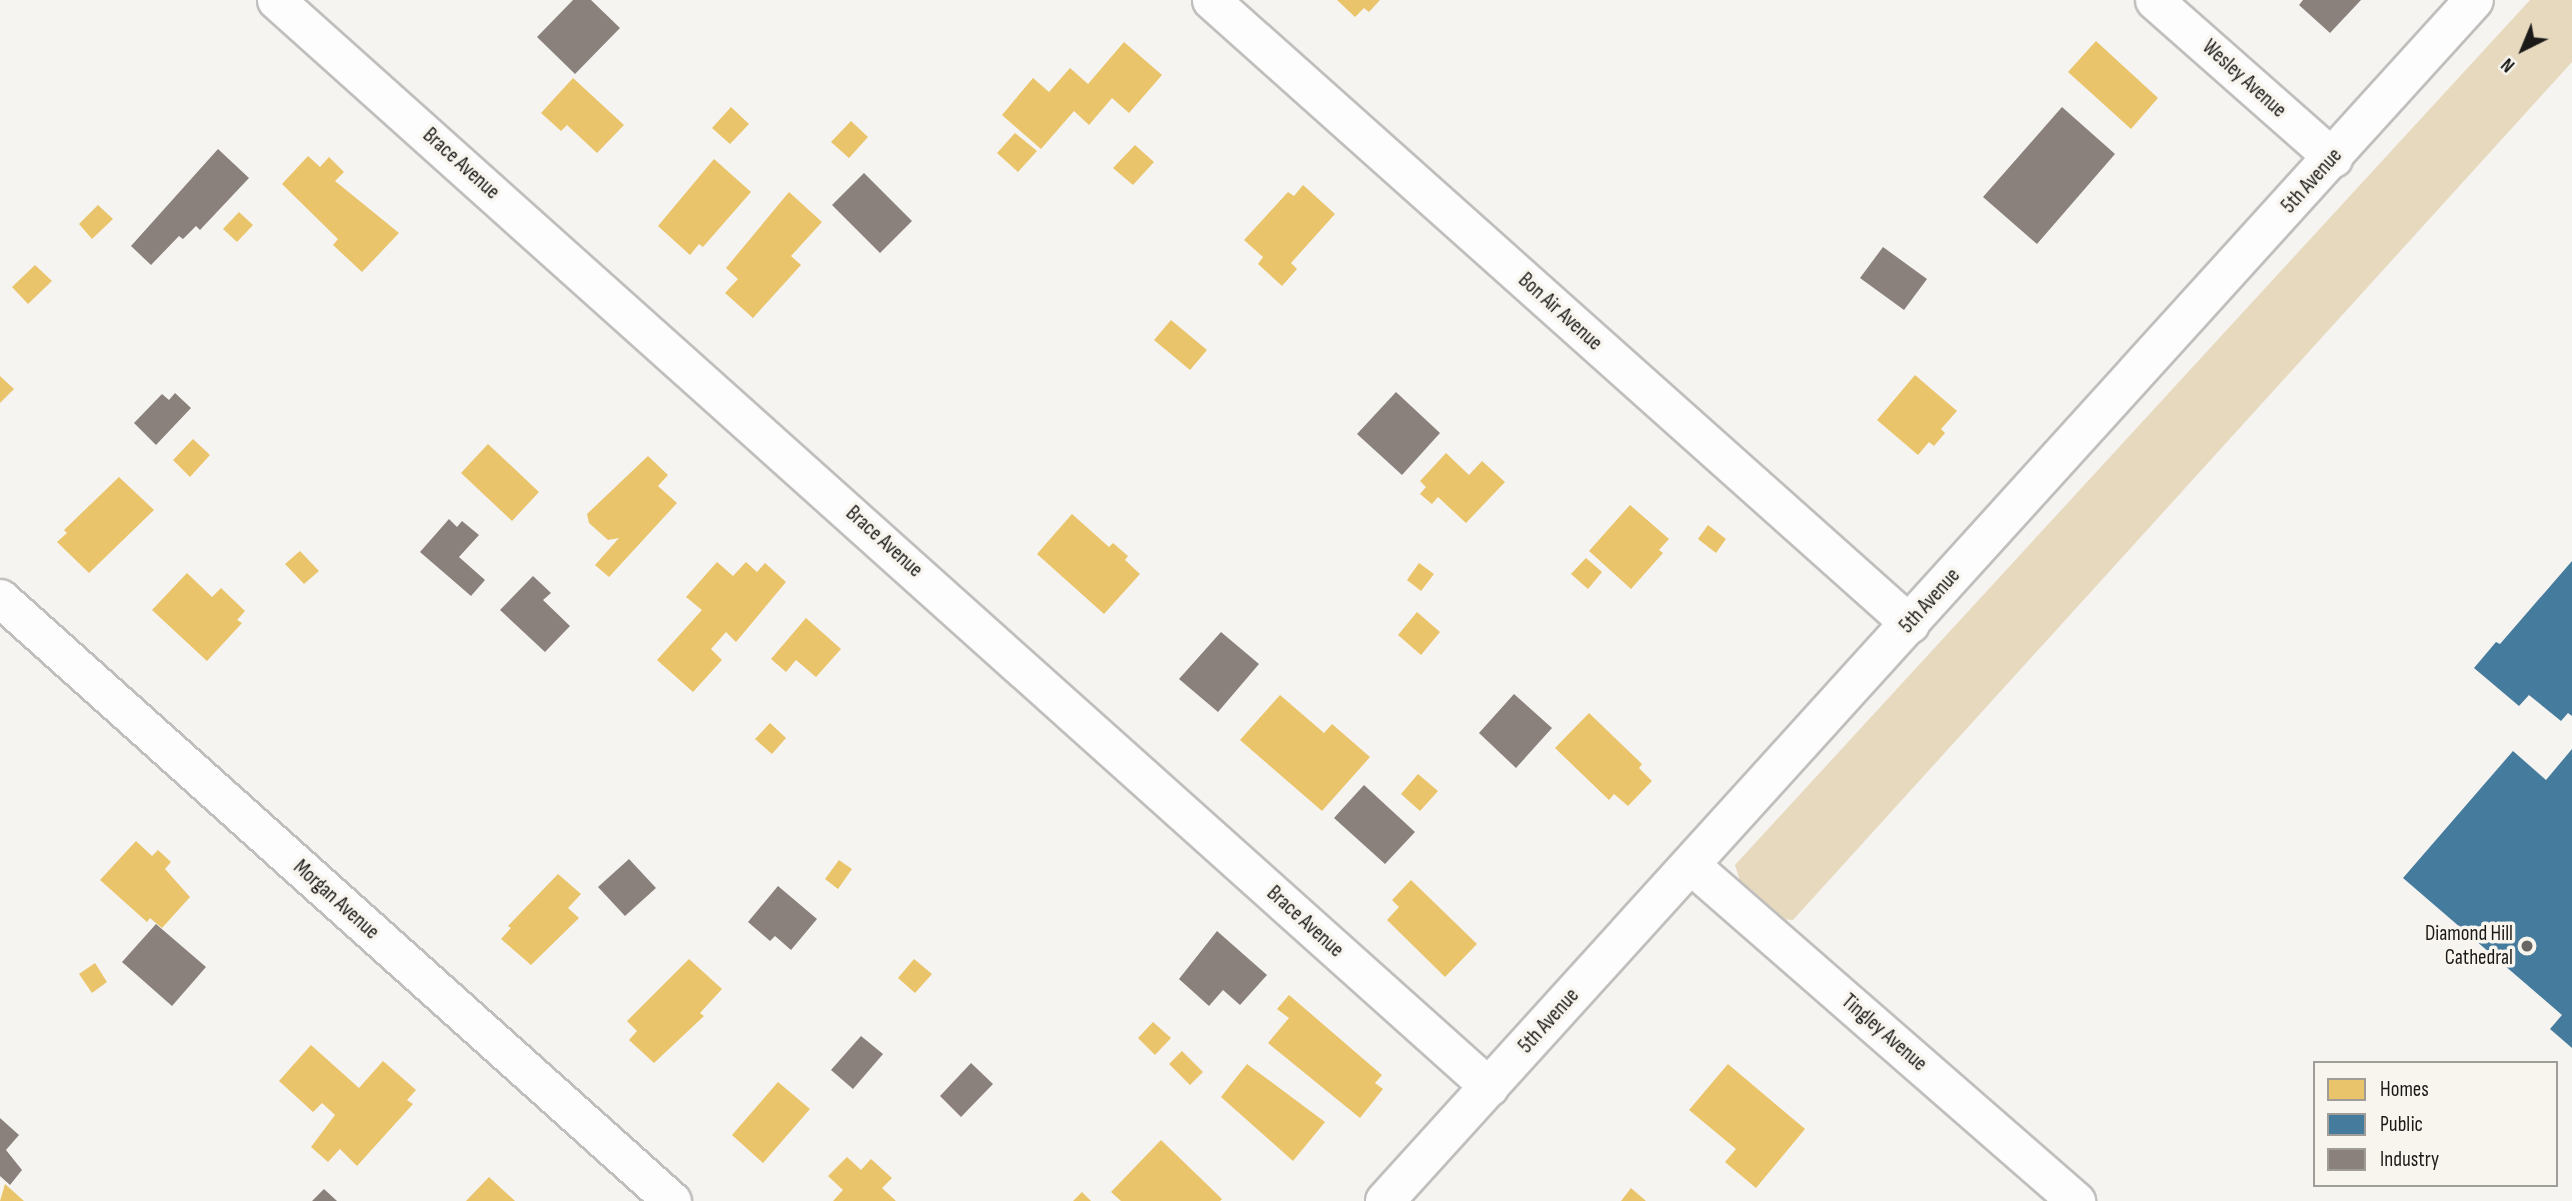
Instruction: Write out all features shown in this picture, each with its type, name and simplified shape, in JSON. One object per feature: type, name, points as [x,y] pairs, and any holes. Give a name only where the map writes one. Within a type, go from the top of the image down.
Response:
[{"type":"street","name":"Brace Avenue","points":[[276,0],[1489,1087]]},
{"type":"street","name":"Bon Air Avenue","points":[[1211,0],[1910,624]]},
{"type":"street","name":"Wesley Avenue","points":[[2154,0],[2333,158]]},
{"type":"street","name":"5th Avenue","points":[[1385,1201],[1692,866],[2474,0]]},
{"type":"street","name":"Morgan Avenue","points":[[0,598],[672,1201]]},
{"type":"street","name":"Tingley Avenue","points":[[1692,866],[2076,1201]]},
{"type":"shaded area","points":[[2530,0],[2572,0],[2572,62],[1793,920],[1781,919],[1741,884],[1735,865]]},
{"type":"building: Homes","points":[[1337,0],[1380,0],[1369,12],[1364,8],[1355,17]]},
{"type":"building: Homes","points":[[2096,41],[2158,98],[2131,129],[2068,72]]},
{"type":"building: Homes","points":[[1124,42],[1162,75],[1129,113],[1112,98],[1089,125],[1074,111],[1041,149],[1002,115],[1033,78],[1049,92],[1070,68],[1088,84]]},
{"type":"building: Homes","points":[[573,78],[624,125],[597,153],[567,125],[561,131],[541,113]]},
{"type":"building: Homes","points":[[731,107],[749,124],[730,144],[712,128]]},
{"type":"building: Homes","points":[[851,121],[868,137],[849,158],[831,142]]},
{"type":"building: Homes","points":[[1015,133],[1037,151],[1018,172],[997,153]]},
{"type":"building: Homes","points":[[1135,145],[1154,162],[1133,185],[1113,168]]},
{"type":"building: Homes","points":[[308,156],[320,167],[329,157],[344,172],[335,181],[399,233],[362,272],[333,245],[338,239],[282,184]]},
{"type":"building: Homes","points":[[714,159],[751,192],[703,247],[699,244],[690,255],[658,226]]},
{"type":"building: Homes","points":[[1303,185],[1335,214],[1291,263],[1297,269],[1282,286],[1258,264],[1263,257],[1244,240],[1288,192],[1294,196]]},
{"type":"building: Homes","points":[[789,192],[822,222],[791,256],[801,265],[753,318],[725,293],[738,279],[726,268]]},
{"type":"building: Homes","points":[[98,205],[113,219],[92,239],[79,224]]},
{"type":"building: Homes","points":[[239,212],[253,225],[237,242],[223,229]]},
{"type":"building: Homes","points":[[35,265],[52,281],[28,304],[12,287]]},
{"type":"building: Homes","points":[[1171,320],[1207,350],[1190,370],[1154,340]]},
{"type":"building: Homes","points":[[1915,375],[1957,411],[1941,429],[1945,433],[1934,446],[1929,442],[1918,455],[1877,420]]},
{"type":"building: Homes","points":[[0,376],[14,389],[0,403]]},
{"type":"building: Homes","points":[[193,439],[210,455],[190,477],[173,460]]},
{"type":"building: Homes","points":[[488,444],[539,492],[512,521],[461,473]]},
{"type":"building: Homes","points":[[1446,453],[1469,475],[1482,461],[1505,482],[1466,523],[1438,497],[1432,504],[1420,494],[1426,487],[1420,481]]},
{"type":"building: Homes","points":[[648,456],[668,475],[658,486],[677,503],[609,577],[595,565],[619,538],[608,540],[589,523],[587,514]]},
{"type":"building: Homes","points":[[119,477],[154,510],[89,573],[57,542],[67,533],[64,530]]},
{"type":"building: Homes","points":[[1630,505],[1669,539],[1659,550],[1663,553],[1631,589],[1589,551]]},
{"type":"building: Homes","points":[[1072,514],[1109,547],[1113,543],[1128,556],[1125,560],[1140,574],[1104,614],[1037,554]]},
{"type":"building: Homes","points":[[1708,525],[1726,539],[1716,553],[1698,539]]},
{"type":"building: Homes","points":[[300,551],[319,571],[304,584],[285,564]]},
{"type":"building: Homes","points":[[1586,558],[1602,572],[1588,589],[1571,574]]},
{"type":"building: Homes","points":[[717,562],[733,576],[746,562],[757,572],[765,563],[786,582],[736,642],[726,632],[711,649],[722,660],[693,692],[657,660],[702,610],[686,597]]},
{"type":"building: Homes","points":[[1419,563],[1434,574],[1421,591],[1407,580]]},
{"type":"building: Homes","points":[[187,573],[212,597],[221,588],[245,611],[237,620],[242,623],[207,661],[152,610]]},
{"type":"building: Homes","points":[[1417,612],[1440,632],[1421,655],[1398,635]]},
{"type":"building: Homes","points":[[806,618],[841,649],[816,677],[796,660],[786,672],[771,659]]},
{"type":"building: Homes","points":[[1280,695],[1324,733],[1332,724],[1370,757],[1322,811],[1240,740]]},
{"type":"building: Homes","points":[[1589,713],[1642,764],[1639,768],[1652,781],[1628,806],[1614,794],[1609,800],[1555,748]]},
{"type":"building: Homes","points":[[770,723],[786,738],[772,754],[755,739]]},
{"type":"building: Homes","points":[[1418,774],[1438,791],[1420,811],[1401,794]]},
{"type":"building: Homes","points":[[136,841],[152,856],[158,850],[171,862],[165,869],[190,897],[162,928],[150,918],[147,922],[100,880]]},
{"type":"building: Homes","points":[[839,860],[852,869],[838,889],[825,879]]},
{"type":"building: Homes","points":[[558,874],[581,894],[568,908],[579,918],[531,965],[501,939],[511,928],[508,926]]},
{"type":"building: Homes","points":[[1411,880],[1477,944],[1445,977],[1387,920],[1399,907],[1392,900]]},
{"type":"building: Homes","points":[[689,959],[722,989],[700,1013],[704,1016],[654,1063],[629,1040],[637,1031],[627,1021]]},
{"type":"building: Homes","points":[[914,959],[932,974],[915,993],[898,978]]},
{"type":"building: Homes","points":[[95,963],[107,982],[92,993],[79,974]]},
{"type":"building: Homes","points":[[1289,995],[1382,1075],[1375,1083],[1383,1089],[1360,1118],[1268,1043],[1289,1018],[1277,1009]]},
{"type":"building: Homes","points":[[1153,1022],[1171,1038],[1155,1055],[1138,1038]]},
{"type":"building: Homes","points":[[311,1045],[359,1088],[383,1061],[416,1090],[407,1100],[413,1104],[357,1166],[340,1149],[328,1162],[311,1147],[335,1115],[322,1103],[313,1112],[279,1081]]},
{"type":"building: Homes","points":[[1182,1051],[1203,1072],[1190,1085],[1169,1064]]},
{"type":"building: Homes","points":[[1247,1064],[1325,1122],[1293,1161],[1221,1097]]},
{"type":"building: Homes","points":[[1728,1064],[1805,1129],[1756,1188],[1725,1162],[1736,1149],[1689,1110]]},
{"type":"building: Homes","points":[[778,1082],[810,1109],[763,1163],[732,1135]]},
{"type":"building: Homes","points":[[1161,1140],[1222,1199],[1220,1201],[1121,1201],[1111,1192]]},
{"type":"building: Homes","points":[[847,1157],[861,1170],[871,1159],[892,1178],[882,1188],[896,1201],[833,1201],[843,1190],[828,1176]]},
{"type":"building: Homes","points":[[489,1177],[515,1201],[466,1201]]},
{"type":"building: Homes","points":[[5,1184],[24,1201],[0,1201]]},
{"type":"building: Homes","points":[[1631,1188],[1646,1201],[1621,1201]]},
{"type":"building: Homes","points":[[1082,1192],[1091,1201],[1073,1201]]},
{"type":"building: Public","points":[[2572,561],[2572,716],[2568,713],[2561,721],[2529,695],[2519,706],[2474,668],[2496,642],[2500,644]]},
{"type":"building: Public","name":"Diamond Hill Cathedral","points":[[2572,749],[2572,1048],[2550,1029],[2562,1015],[2403,878],[2513,751],[2546,780]]},
{"type":"building: Industry","points":[[573,0],[591,0],[620,28],[575,74],[537,37]]},
{"type":"building: Industry","points":[[2303,0],[2361,0],[2330,33],[2299,5]]},
{"type":"building: Industry","points":[[2062,107],[2115,154],[2037,244],[1983,197]]},
{"type":"building: Industry","points":[[218,149],[249,178],[200,230],[196,226],[183,239],[179,236],[151,265],[131,246]]},
{"type":"building: Industry","points":[[864,173],[912,221],[880,253],[832,205]]},
{"type":"building: Industry","points":[[1883,247],[1927,279],[1904,310],[1860,278]]},
{"type":"building: Industry","points":[[1396,392],[1440,433],[1402,475],[1357,434]]},
{"type":"building: Industry","points":[[175,393],[191,408],[156,445],[134,423],[162,394],[169,400]]},
{"type":"building: Industry","points":[[449,519],[457,527],[462,521],[479,535],[459,557],[485,580],[471,596],[420,552]]},
{"type":"building: Industry","points":[[533,576],[551,593],[543,600],[570,626],[545,652],[500,610]]},
{"type":"building: Industry","points":[[1221,632],[1259,664],[1218,712],[1179,679]]},
{"type":"building: Industry","points":[[1514,694],[1552,728],[1516,768],[1479,733]]},
{"type":"building: Industry","points":[[1364,785],[1415,832],[1385,864],[1334,818]]},
{"type":"building: Industry","points":[[629,859],[656,888],[625,916],[598,887]]},
{"type":"building: Industry","points":[[778,886],[817,919],[791,950],[775,936],[770,941],[748,922]]},
{"type":"building: Industry","points":[[156,924],[206,967],[172,1006],[122,962]]},
{"type":"building: Industry","points":[[1217,931],[1267,975],[1240,1005],[1223,990],[1209,1006],[1179,979]]},
{"type":"building: Industry","points":[[861,1036],[883,1054],[853,1089],[831,1070]]},
{"type":"building: Industry","points":[[971,1063],[993,1084],[961,1117],[940,1096]]},
{"type":"building: Industry","points":[[0,1118],[19,1135],[6,1150],[22,1170],[10,1185],[0,1176]]},
{"type":"building: Industry","points":[[324,1189],[337,1201],[312,1201]]},
{"type":"place","name":"Diamond Hill Cathedral","points":[[2527,946]]}]
